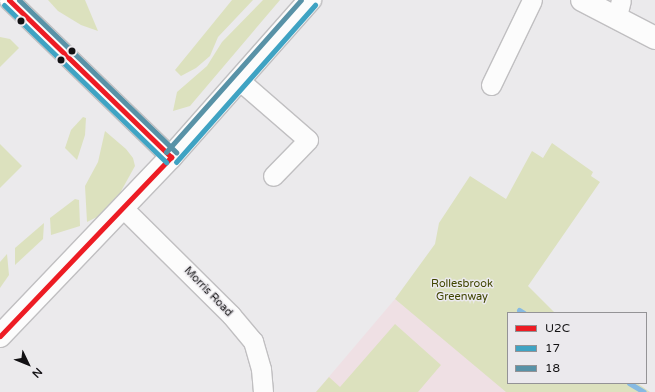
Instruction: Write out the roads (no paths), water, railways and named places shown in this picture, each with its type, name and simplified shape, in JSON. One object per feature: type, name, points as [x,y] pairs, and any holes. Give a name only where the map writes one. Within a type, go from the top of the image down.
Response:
[{"type":"street","points":[[9,0],[171,157]]},
{"type":"street","points":[[0,336],[171,157],[310,0]]},
{"type":"street","points":[[491,85],[532,0]]},
{"type":"street","points":[[582,0],[619,8],[655,38]]},
{"type":"street","points":[[239,80],[308,140],[273,176]]},
{"type":"street","name":"Morris Road","points":[[123,208],[231,315],[253,341],[261,369],[263,392]]},
{"type":"waterway","points":[[631,384],[644,392]]},
{"type":"park label","name":"Rollesbrook Greenway","points":[[462,291]]}]
